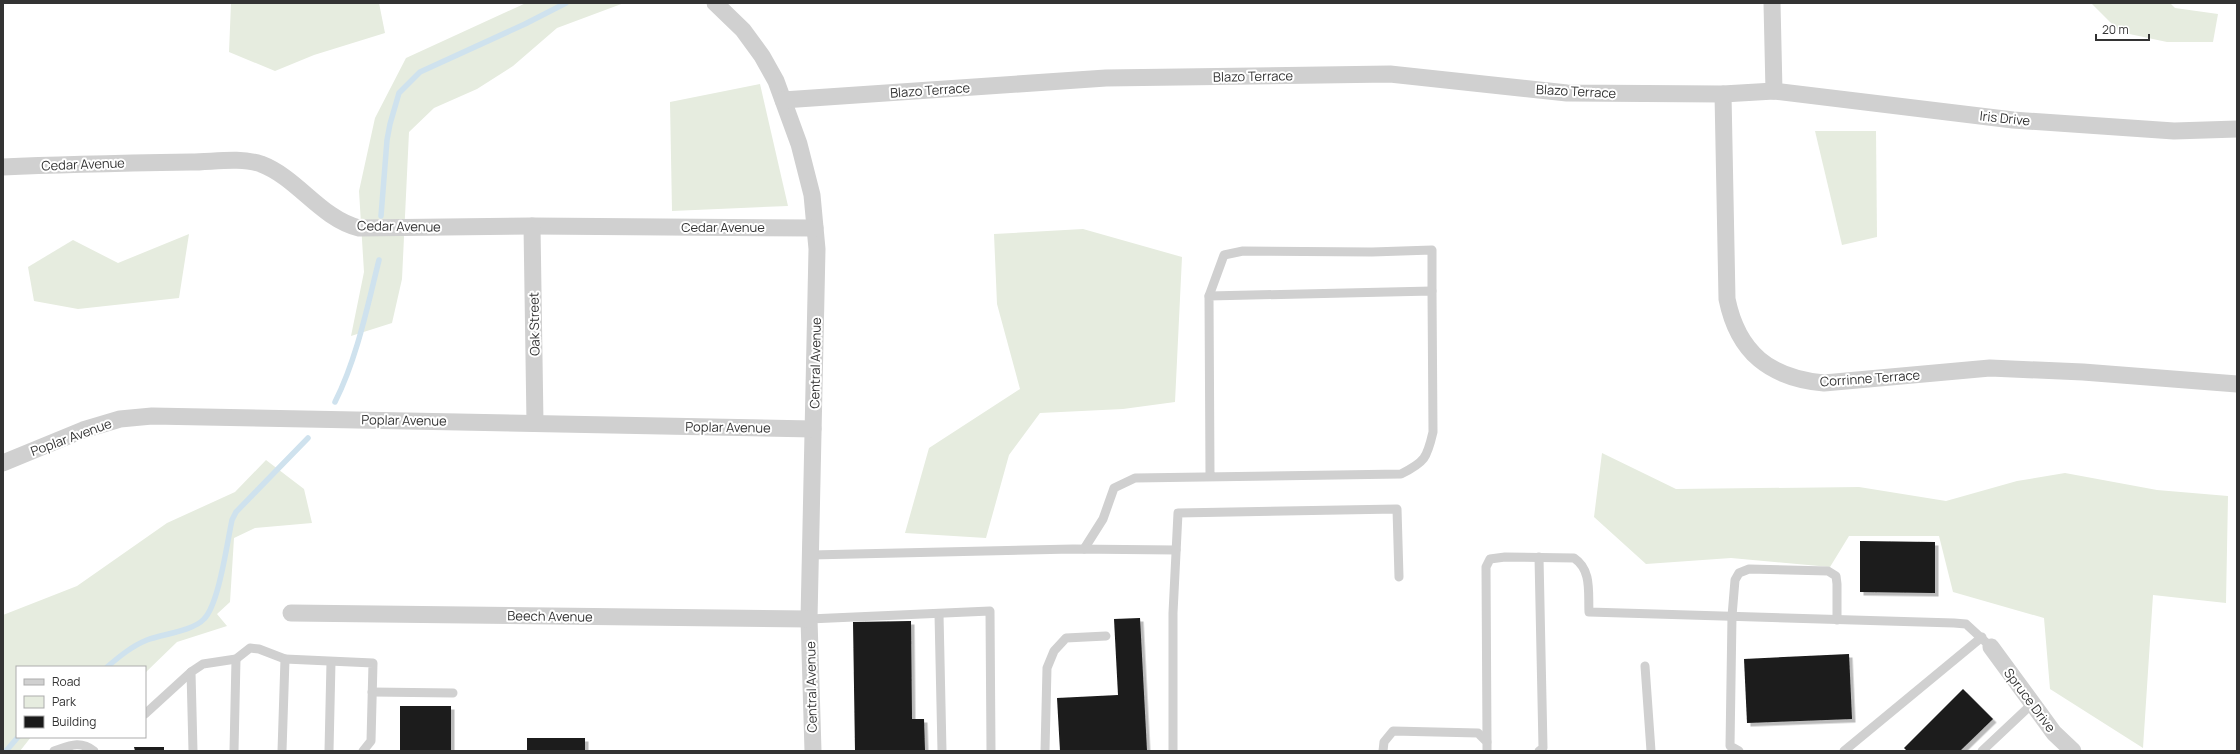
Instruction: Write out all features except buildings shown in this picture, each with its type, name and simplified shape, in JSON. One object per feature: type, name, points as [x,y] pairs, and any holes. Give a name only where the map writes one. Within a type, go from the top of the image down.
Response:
[{"type":"street","name":"Central Avenue","points":[[714,3],[743,30],[762,56],[783,100],[803,159],[812,195],[817,249],[809,619],[813,751]]},
{"type":"street","points":[[1772,3],[1774,91]]},
{"type":"street","name":"Blazo Terrace","points":[[783,100],[1106,78],[1390,74],[1567,94],[1723,94]]},
{"type":"street","name":"Iris Drive","points":[[1723,94],[1774,91],[2013,120],[2174,131],[2237,129]]},
{"type":"street","name":"Corrinne Terrace","points":[[1723,94],[1727,299],[1731,318],[1739,336],[1751,352],[1765,365],[1782,375],[1801,381],[1824,382],[1990,368],[2083,372],[2237,384]]},
{"type":"street","name":"Cedar Avenue","points":[[3,167],[87,163],[249,161],[274,171],[333,217],[346,224],[359,228],[532,226],[815,228]]},
{"type":"street","name":"Oak Street","points":[[532,226],[535,422]]},
{"type":"street","name":"Poplar Avenue","points":[[3,463],[83,430],[120,419],[152,416],[535,422],[813,429]]},
{"type":"street","name":"Beech Avenue","points":[[291,613],[809,619]]},
{"type":"street","name":"Spruce Drive","points":[[1986,642],[2054,733],[2073,751]]},
{"type":"lane","points":[[1084,549],[1103,519],[1114,488],[1135,478],[1210,475],[1401,474],[1419,465],[1428,452],[1433,432],[1432,250],[1243,251],[1224,255],[1209,296],[1210,475]]},
{"type":"lane","points":[[1209,296],[1432,291]]},
{"type":"lane","points":[[1173,751],[1173,613],[1178,513],[1397,508],[1399,577]]},
{"type":"lane","points":[[811,555],[1084,549],[1176,550]]},
{"type":"lane","points":[[1487,746],[1486,567],[1490,559],[1505,557],[1540,557],[1574,558],[1582,563],[1588,576],[1589,612],[1966,624],[1986,642],[1844,751]]},
{"type":"lane","points":[[1539,751],[1543,748],[1540,557]]},
{"type":"lane","points":[[1739,751],[1730,746],[1732,616],[1735,580],[1739,572],[1749,569],[1828,571],[1836,576],[1838,584],[1836,620]]},
{"type":"lane","points":[[809,619],[990,611],[991,751]]},
{"type":"lane","points":[[939,614],[942,751]]},
{"type":"lane","points":[[1045,751],[1047,668],[1054,650],[1066,638],[1106,636]]},
{"type":"lane","points":[[146,713],[191,672],[203,664],[236,658],[250,648],[259,649],[285,659],[372,663],[371,741],[363,751]]},
{"type":"lane","points":[[234,751],[236,658]]},
{"type":"lane","points":[[282,751],[285,659]]},
{"type":"lane","points":[[330,751],[331,662]]},
{"type":"lane","points":[[1645,666],[1652,751]]},
{"type":"lane","points":[[191,672],[193,751]]},
{"type":"lane","points":[[372,692],[453,693]]},
{"type":"lane","points":[[1982,751],[2032,704]]},
{"type":"lane","points":[[1383,751],[1384,742],[1393,730],[1478,733],[1487,746]]},
{"type":"lane","points":[[54,751],[76,743],[86,745],[94,751]]},
{"type":"green space","points":[[231,3],[379,3],[385,33],[314,55],[275,71],[229,52]]},
{"type":"green space","points":[[526,3],[624,3],[557,28],[513,66],[477,89],[434,108],[409,132],[402,279],[392,323],[351,336],[364,272],[359,191],[375,118],[406,58]]},
{"type":"green space","points":[[2091,3],[2170,3],[2175,8],[2218,14],[2213,42],[2167,42],[2120,32]]},
{"type":"green space","points":[[760,84],[788,206],[672,211],[670,102]]},
{"type":"green space","points":[[1815,131],[1876,131],[1877,237],[1842,245]]},
{"type":"green space","points":[[1083,229],[1182,257],[1175,402],[1123,409],[1040,413],[1009,455],[986,538],[905,533],[929,448],[1020,389],[997,304],[994,234]]},
{"type":"green space","points":[[189,234],[179,298],[78,309],[34,301],[28,267],[73,240],[118,263]]},
{"type":"green space","points":[[1602,453],[1676,489],[1859,487],[1946,501],[2017,481],[2065,473],[2157,490],[2228,496],[2226,603],[2153,595],[2143,748],[2050,689],[2044,618],[1953,592],[1939,536],[1849,536],[1830,567],[1731,558],[1646,564],[1594,517]]},
{"type":"green space","points":[[266,460],[304,489],[312,523],[255,528],[234,538],[230,602],[217,614],[227,626],[177,642],[146,672],[146,666],[16,666],[16,738],[30,738],[20,751],[3,751],[3,615],[77,586],[167,523],[235,492]]},
{"type":"waterway","points":[[381,216],[387,140],[399,93],[420,72],[525,24],[566,3]]},
{"type":"waterway","points":[[335,402],[343,385],[355,350],[366,314],[379,260]]},
{"type":"waterway","points":[[108,666],[142,642],[185,629],[199,623],[204,619],[214,600],[218,587],[232,520],[236,512],[308,438]]},
{"type":"waterway","points":[[6,751],[17,738]]}]
